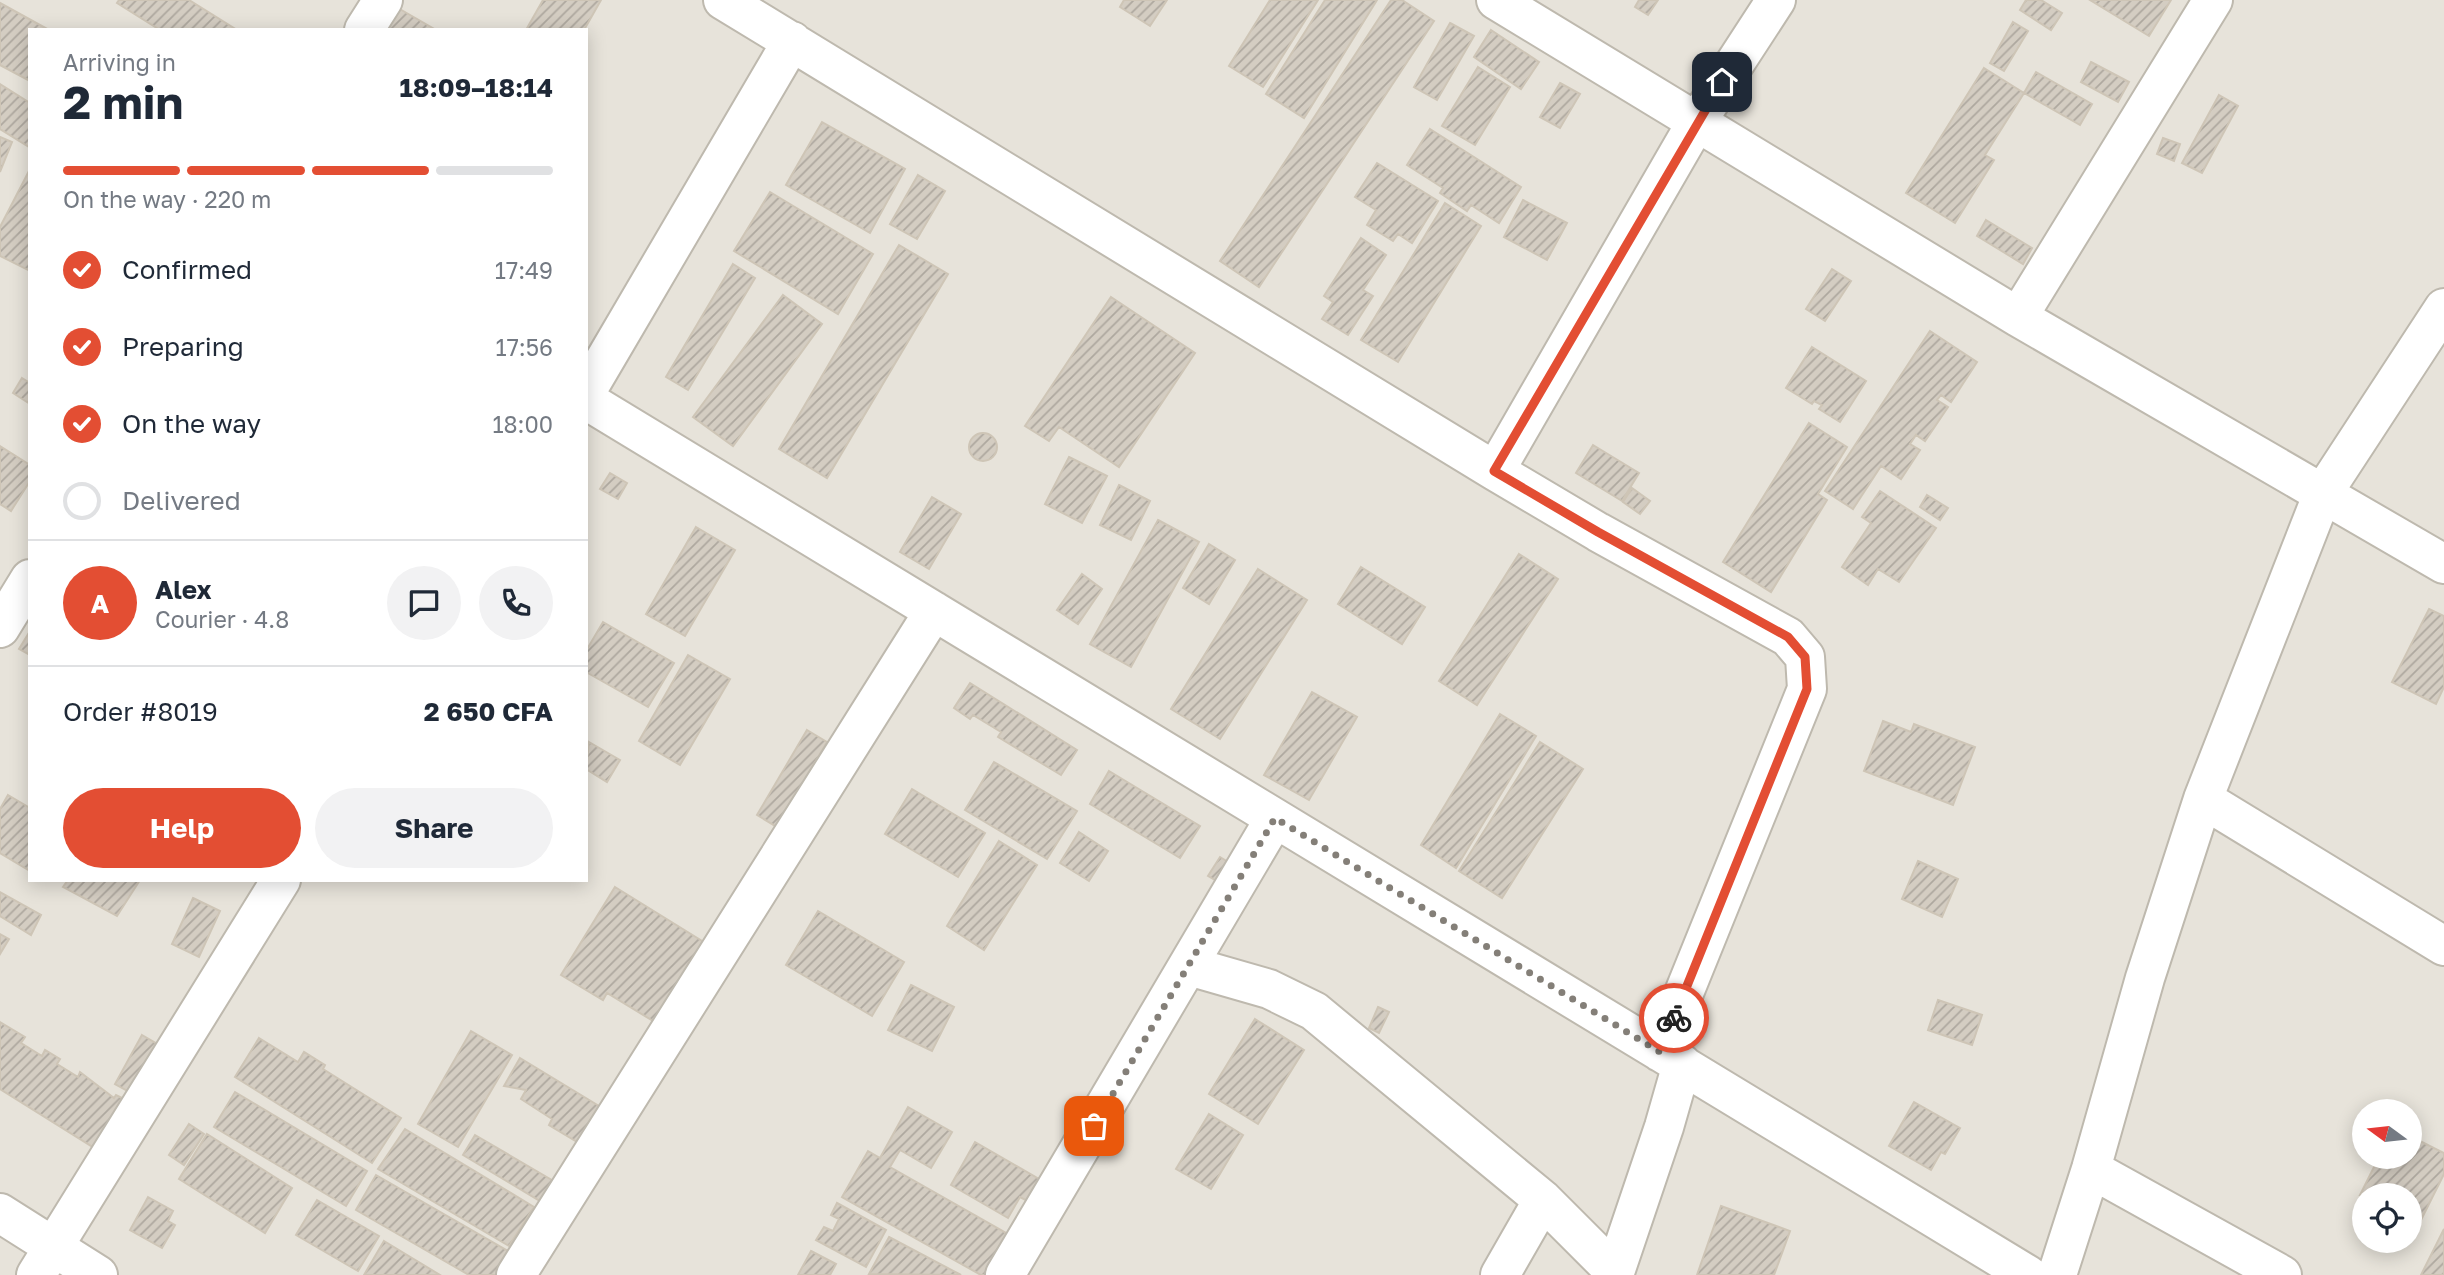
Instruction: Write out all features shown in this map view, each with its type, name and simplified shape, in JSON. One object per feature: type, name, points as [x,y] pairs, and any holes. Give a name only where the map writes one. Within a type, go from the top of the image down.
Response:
[{"type":"street","points":[[365,28],[383,0]]},
{"type":"street","points":[[723,0],[1494,471],[1788,637],[1805,657],[1807,689],[1671,1058],[1664,1127],[1615,1274],[1543,1200],[1314,1011],[1269,989],[1189,966]]},
{"type":"street","points":[[1496,0],[2018,317],[2444,564]]},
{"type":"street","points":[[1494,471],[1696,123],[1776,0]]},
{"type":"street","points":[[2018,317],[2213,0]]},
{"type":"street","points":[[588,390],[792,41]]},
{"type":"street","points":[[2056,1275],[2091,1169],[2145,978],[2203,799],[2323,493],[2444,308]]},
{"type":"street","points":[[588,401],[2028,1275]]},
{"type":"street","points":[[0,628],[28,582]]},
{"type":"street","points":[[516,1275],[934,611]]},
{"type":"street","points":[[2203,799],[2444,946]]},
{"type":"street","points":[[1005,1275],[1275,818]]},
{"type":"street","points":[[44,1261],[280,882]]},
{"type":"street","points":[[2091,1169],[2282,1275]]},
{"type":"street","points":[[1500,1275],[1543,1200]]},
{"type":"street","points":[[0,1213],[44,1261],[97,1275]]},
{"type":"shaded area","points":[[0,0],[2444,0],[2444,1275],[0,1275]]},
{"type":"building","points":[[119,0],[189,0],[234,28],[157,28],[117,3]]},
{"type":"building","points":[[543,0],[601,0],[585,28],[527,28]]},
{"type":"building","points":[[1124,0],[1167,0],[1150,26],[1120,7]]},
{"type":"building","points":[[1270,0],[1318,0],[1263,87],[1229,66]]},
{"type":"building","points":[[1325,0],[1377,0],[1304,118],[1266,94]]},
{"type":"building","points":[[1391,0],[1402,0],[1434,21],[1259,287],[1220,261]]},
{"type":"building","points":[[1639,0],[1658,0],[1648,15],[1635,7]]},
{"type":"building","points":[[2026,0],[2041,0],[2062,13],[2051,30],[2020,10]]},
{"type":"building","points":[[2090,0],[2171,0],[2149,36]]},
{"type":"building","points":[[0,3],[45,28],[28,28],[28,80],[0,65]]},
{"type":"building","points":[[398,8],[433,28],[386,28]]},
{"type":"building","points":[[2013,22],[2028,31],[2004,71],[1990,63]]},
{"type":"building","points":[[1450,23],[1474,36],[1437,100],[1414,87]]},
{"type":"building","points":[[1491,30],[1539,62],[1521,89],[1474,57]]},
{"type":"building","points":[[2091,62],[2129,82],[2118,102],[2081,82]]},
{"type":"building","points":[[1478,67],[1510,87],[1475,145],[1442,126]]},
{"type":"building","points":[[1984,68],[2024,93],[1985,155],[1994,160],[1955,223],[1906,193]]},
{"type":"building","points":[[2036,72],[2092,104],[2080,125],[2024,93]]},
{"type":"building","points":[[1560,83],[1580,94],[1560,128],[1540,117]]},
{"type":"building","points":[[0,84],[28,102],[28,146],[0,129]]},
{"type":"building","points":[[2219,95],[2238,106],[2202,173],[2182,163]]},
{"type":"building","points":[[822,122],[905,169],[870,233],[786,185]]},
{"type":"building","points":[[1430,129],[1521,187],[1499,223],[1471,205],[1467,211],[1440,193],[1443,188],[1407,165]]},
{"type":"building","points":[[0,137],[12,142],[0,172]]},
{"type":"building","points":[[2163,138],[2180,144],[2174,161],[2157,154]]},
{"type":"building","points":[[1377,163],[1438,201],[1412,243],[1398,234],[1393,241],[1367,225],[1376,210],[1355,197]]},
{"type":"building","points":[[28,173],[28,270],[0,256],[0,227]]},
{"type":"building","points":[[918,175],[945,191],[917,239],[890,224]]},
{"type":"building","points":[[770,192],[873,254],[838,314],[734,251]]},
{"type":"building","points":[[1523,200],[1567,223],[1547,260],[1504,237]]},
{"type":"building","points":[[1445,203],[1481,226],[1398,362],[1361,340]]},
{"type":"building","points":[[1986,220],[2032,248],[2023,264],[1977,236]]},
{"type":"building","points":[[1361,238],[1386,255],[1363,290],[1373,296],[1348,335],[1322,319],[1333,302],[1324,296]]},
{"type":"building","points":[[899,245],[948,274],[827,478],[779,449]]},
{"type":"building","points":[[733,264],[755,278],[688,390],[666,377]]},
{"type":"building","points":[[1832,269],[1851,281],[1825,321],[1806,309]]},
{"type":"building","points":[[783,295],[822,324],[733,446],[693,417]]},
{"type":"building","points":[[1111,297],[1195,353],[1119,467],[1059,427],[1049,441],[1025,426]]},
{"type":"building","points":[[1930,331],[1977,362],[1951,402],[1941,395],[1937,400],[1948,407],[1925,441],[1916,435],[1910,444],[1920,450],[1901,479],[1881,466],[1853,509],[1825,491]]},
{"type":"building","points":[[1812,347],[1866,381],[1840,422],[1819,409],[1822,405],[1814,401],[1812,404],[1786,388]]},
{"type":"building","points":[[22,378],[28,382],[28,403],[13,393]]},
{"type":"building","points":[[1809,423],[1847,447],[1818,494],[1827,500],[1771,592],[1723,562]]},
{"type":"building","points":[[983,433],[993,437],[997,447],[993,457],[983,461],[973,457],[969,447],[973,437]]},
{"type":"building","points":[[1593,445],[1639,473],[1622,501],[1576,473]]},
{"type":"building","points":[[0,446],[28,464],[28,484],[11,511],[0,504]]},
{"type":"building","points":[[1069,457],[1107,476],[1082,523],[1045,504]]},
{"type":"building","points":[[610,473],[627,483],[618,499],[600,489]]},
{"type":"building","points":[[1119,485],[1150,501],[1131,540],[1100,525]]},
{"type":"building","points":[[1632,488],[1650,501],[1640,514],[1623,502]]},
{"type":"building","points":[[1880,491],[1936,528],[1899,582],[1878,569],[1868,585],[1842,567],[1871,523],[1862,517]]},
{"type":"building","points":[[1927,495],[1948,508],[1940,520],[1920,507]]},
{"type":"building","points":[[932,497],[961,514],[929,569],[900,552]]},
{"type":"building","points":[[1158,520],[1199,542],[1131,667],[1090,644]]},
{"type":"building","points":[[696,527],[735,550],[685,636],[646,614]]},
{"type":"building","points":[[1209,544],[1235,560],[1209,604],[1183,588]]},
{"type":"building","points":[[1519,554],[1558,579],[1477,705],[1439,681]]},
{"type":"building","points":[[1361,567],[1425,607],[1402,644],[1338,604]]},
{"type":"building","points":[[1258,569],[1307,600],[1220,739],[1171,709]]},
{"type":"building","points":[[1082,574],[1102,589],[1078,624],[1057,610]]},
{"type":"building","points":[[2429,609],[2444,616],[2444,687],[2436,704],[2392,682]]},
{"type":"building","points":[[603,622],[674,663],[648,707],[588,673],[588,648]]},
{"type":"building","points":[[28,634],[28,654],[19,649]]},
{"type":"building","points":[[688,655],[730,679],[680,765],[639,741]]},
{"type":"building","points":[[970,683],[1077,750],[1061,775],[998,737],[1001,732],[973,715],[970,719],[954,708]]},
{"type":"building","points":[[1312,692],[1357,717],[1309,800],[1264,775]]},
{"type":"building","points":[[1500,714],[1536,736],[1456,868],[1421,845]]},
{"type":"building","points":[[1883,721],[1911,732],[1914,724],[1975,747],[1953,805],[1864,771]]},
{"type":"building","points":[[807,730],[827,742],[777,827],[757,815]]},
{"type":"building","points":[[589,742],[620,760],[607,782],[588,770]]},
{"type":"building","points":[[1540,742],[1583,769],[1502,898],[1459,871]]},
{"type":"building","points":[[994,762],[1077,811],[1047,859],[965,810]]},
{"type":"building","points":[[1109,771],[1200,826],[1180,858],[1090,804]]},
{"type":"building","points":[[912,789],[985,833],[958,877],[885,834]]},
{"type":"building","points":[[8,795],[28,807],[28,870],[0,853],[0,809]]},
{"type":"building","points":[[1079,832],[1108,851],[1089,881],[1060,863]]},
{"type":"building","points":[[999,841],[1037,865],[984,950],[947,926]]},
{"type":"building","points":[[1220,857],[1238,868],[1227,887],[1208,876]]},
{"type":"building","points":[[1918,861],[1958,879],[1942,917],[1902,899]]},
{"type":"building","points":[[67,882],[139,882],[117,916],[63,887]]},
{"type":"building","points":[[615,887],[707,944],[658,1024],[607,993],[603,1000],[561,975]]},
{"type":"building","points":[[0,892],[41,915],[31,935],[0,916]]},
{"type":"building","points":[[193,898],[220,911],[199,957],[172,944]]},
{"type":"building","points":[[818,911],[904,962],[872,1016],[786,965]]},
{"type":"building","points":[[0,934],[9,939],[0,954]]},
{"type":"building","points":[[911,985],[954,1007],[932,1051],[888,1030]]},
{"type":"building","points":[[1938,1000],[1982,1015],[1972,1045],[1928,1030]]},
{"type":"building","points":[[1378,1007],[1389,1012],[1379,1033],[1369,1028]]},
{"type":"building","points":[[1255,1019],[1304,1050],[1258,1124],[1209,1094]]},
{"type":"building","points":[[0,1022],[25,1037],[21,1043],[42,1056],[45,1050],[60,1059],[57,1064],[78,1077],[80,1072],[114,1098],[116,1095],[126,1100],[96,1149],[0,1089]]},
{"type":"building","points":[[471,1031],[512,1055],[458,1147],[418,1124]]},
{"type":"building","points":[[142,1035],[159,1045],[133,1094],[115,1084]]},
{"type":"building","points":[[259,1038],[298,1062],[304,1052],[325,1065],[323,1069],[401,1118],[372,1163],[235,1077]]},
{"type":"building","points":[[520,1058],[604,1109],[582,1145],[549,1125],[552,1119],[521,1099],[526,1090],[504,1086]]},
{"type":"building","points":[[235,1092],[367,1171],[346,1206],[214,1127]]},
{"type":"building","points":[[1914,1102],[1960,1128],[1945,1154],[1941,1152],[1931,1170],[1889,1146]]},
{"type":"building","points":[[908,1107],[952,1132],[931,1168],[900,1150],[890,1167],[1013,1237],[992,1275],[981,1275],[842,1197],[868,1151],[880,1158]]},
{"type":"building","points":[[1209,1114],[1243,1135],[1211,1189],[1176,1169]]},
{"type":"building","points":[[189,1124],[204,1134],[184,1165],[169,1155]]},
{"type":"building","points":[[405,1129],[534,1207],[509,1246],[378,1169]]},
{"type":"building","points":[[207,1134],[292,1188],[265,1233],[179,1179]]},
{"type":"building","points":[[475,1135],[557,1183],[545,1204],[463,1155]]},
{"type":"building","points":[[975,1142],[1053,1187],[1041,1208],[1020,1197],[1008,1218],[951,1185]]},
{"type":"building","points":[[2422,1142],[2444,1153],[2444,1174],[2422,1218],[2422,1183],[2366,1183],[2373,1169],[2422,1169]]},
{"type":"building","points":[[376,1175],[515,1255],[504,1275],[469,1275],[356,1210]]},
{"type":"building","points":[[148,1197],[173,1211],[168,1221],[175,1225],[162,1248],[130,1230]]},
{"type":"building","points":[[317,1200],[379,1236],[358,1271],[296,1235]]},
{"type":"building","points":[[837,1203],[886,1230],[866,1267],[816,1240],[824,1227],[833,1231],[839,1219],[831,1215]]},
{"type":"building","points":[[1721,1206],[1790,1231],[1774,1275],[1697,1275]]},
{"type":"building","points":[[2444,1229],[2444,1275],[2421,1275]]},
{"type":"building","points":[[889,1237],[961,1275],[869,1274]]},
{"type":"building","points":[[384,1241],[440,1275],[364,1275]]},
{"type":"building","points":[[811,1251],[836,1264],[830,1275],[798,1275]]},
{"type":"way so far","points":[[1094,1126],[1275,818],[1660,1052],[1674,1018]]},
{"type":"route","points":[[1674,1018],[1807,689],[1805,657],[1788,637],[1494,471],[1722,82]]}]
